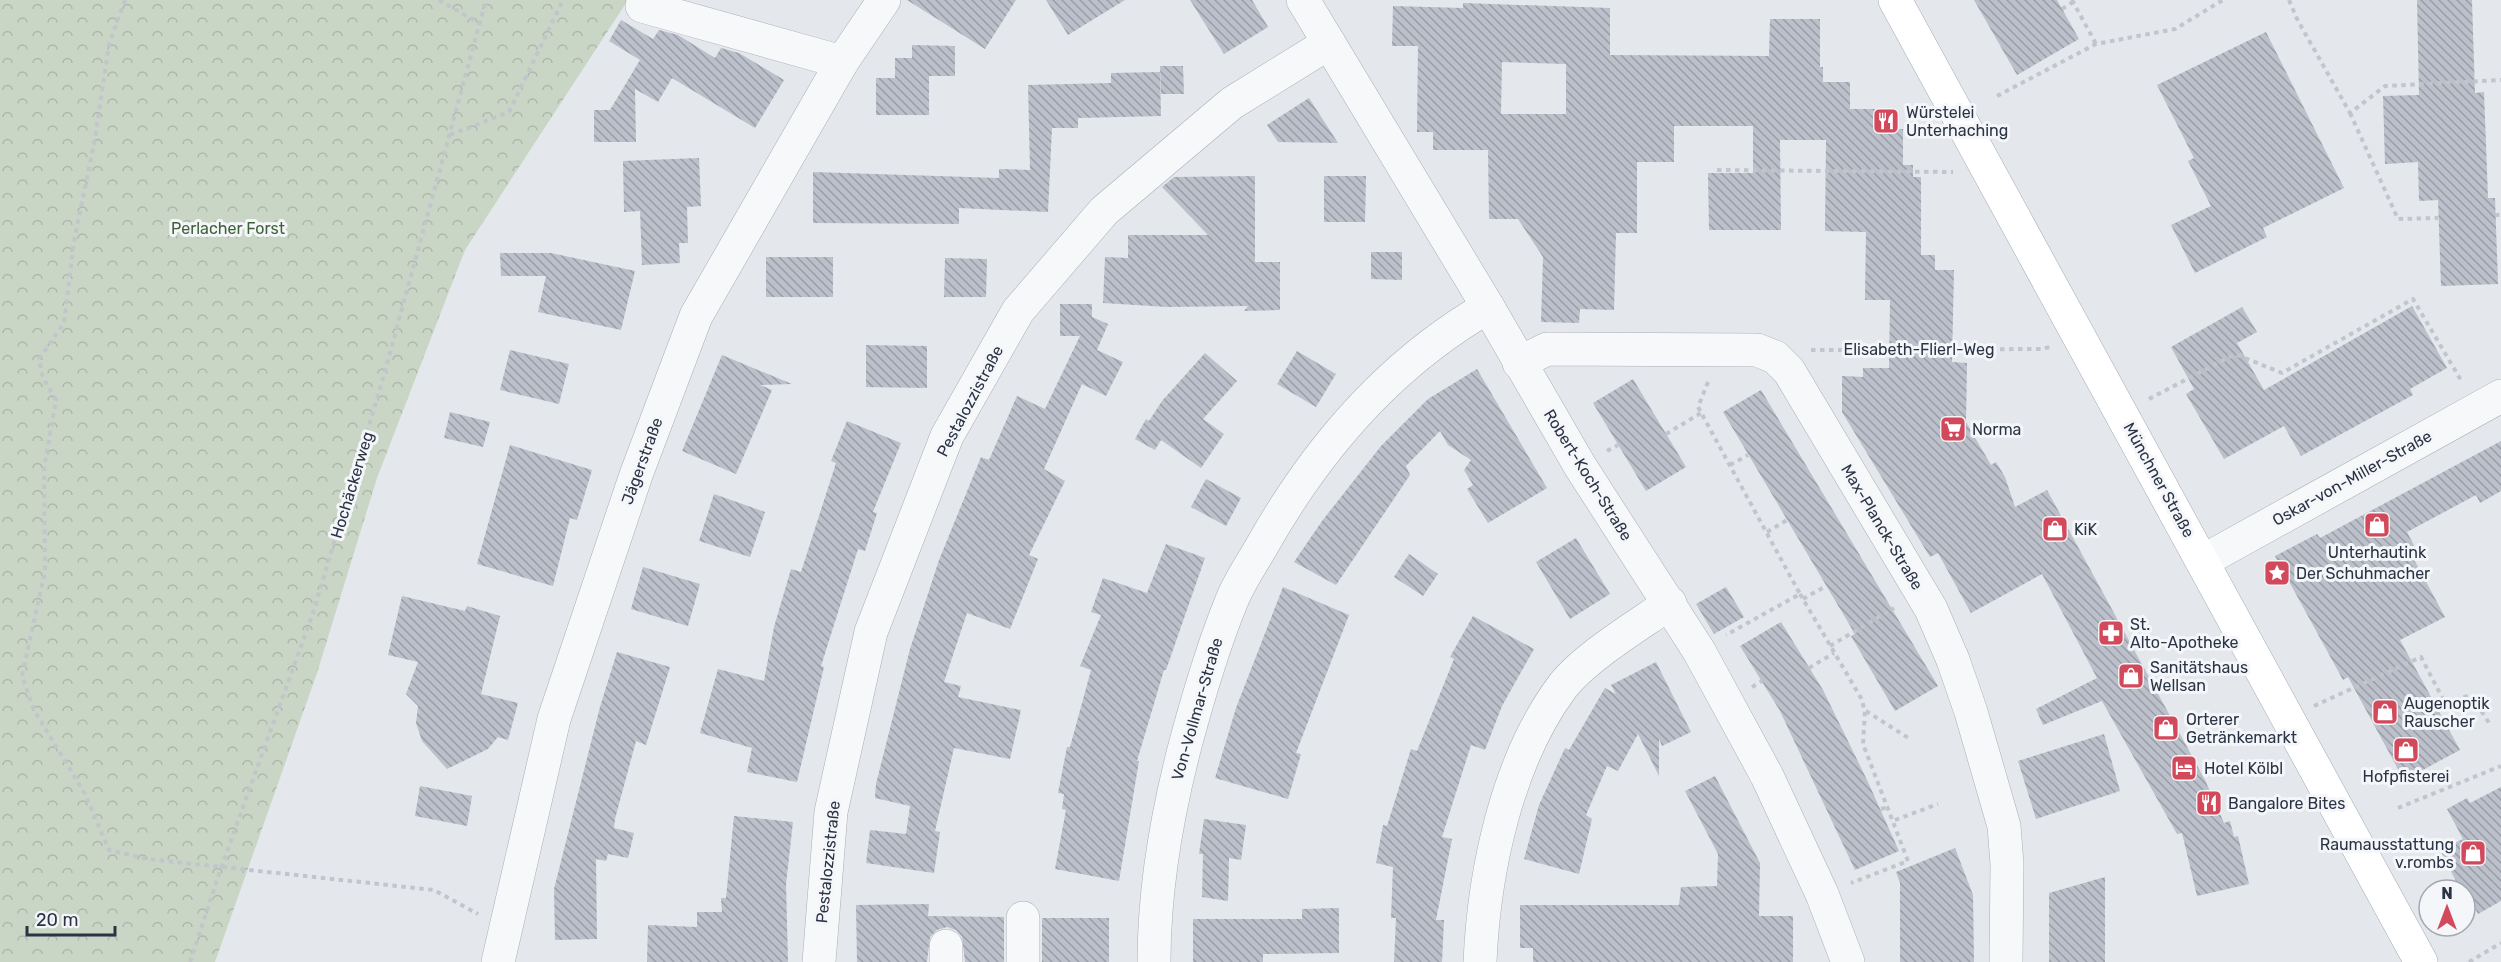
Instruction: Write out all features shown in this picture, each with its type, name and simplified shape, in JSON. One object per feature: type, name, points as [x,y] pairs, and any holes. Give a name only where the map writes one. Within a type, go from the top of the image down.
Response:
[{"type":"main road","name":"Münchner Straße","points":[[1895,0],[2123,413],[2421,962]]},
{"type":"street","name":"Jägerstraße","points":[[498,962],[554,719],[636,475],[696,316],[842,62],[884,0]]},
{"type":"street","name":"Robert-Koch-Straße","points":[[1303,0],[1488,307],[1580,466],[1699,651],[1767,776],[1822,894],[1848,962]]},
{"type":"street","points":[[642,6],[842,62]]},
{"type":"street","name":"Pestalozzistraße","points":[[819,962],[831,812],[871,632],[947,436],[1018,311],[1104,211],[1232,103],[1329,43]]},
{"type":"street","name":"Von-Vollmar-Straße","points":[[1154,962],[1159,875],[1174,787],[1204,676],[1233,597],[1282,511],[1343,426],[1409,361],[1458,324],[1488,307]]},
{"type":"street","name":"Max-Planck-Straße","points":[[1519,363],[1547,349],[1757,350],[1775,357],[1789,371],[1931,609],[1971,712],[2004,826],[2007,864],[2006,962]]},
{"type":"street","name":"Oskar-von-Miller-Straße","points":[[2203,561],[2489,402]]},
{"type":"street","points":[[1480,962],[1485,906],[1500,822],[1527,748],[1563,686],[1604,649],[1670,603]]},
{"type":"street","points":[[1023,918],[1023,962]]},
{"type":"path","points":[[125,0],[109,44],[95,139],[74,241],[64,323],[39,359],[43,378],[56,400],[44,468],[45,571],[22,676],[34,710],[85,794],[108,850],[147,859],[434,890],[505,929]]},
{"type":"path","points":[[439,0],[480,24]]},
{"type":"path","name":"Hochäckerweg","points":[[190,962],[221,868],[314,613],[384,375],[486,0]]},
{"type":"path","points":[[450,135],[509,112],[562,0]]},
{"type":"path","points":[[1997,96],[2096,44],[2175,28],[2223,0]]},
{"type":"path","points":[[2289,0],[2297,19],[2350,113],[2398,219],[2438,218]]},
{"type":"path","points":[[2062,9],[2073,1],[2096,44]]},
{"type":"path","points":[[2350,113],[2385,86],[2501,80]]},
{"type":"path","points":[[1717,170],[1953,172]]},
{"type":"path","points":[[2495,215],[2501,215]]},
{"type":"path","points":[[2123,413],[2235,354],[2282,373],[2413,299],[2489,402]]},
{"type":"path","name":"Elisabeth-Flierl-Weg","points":[[1803,350],[2042,349],[2079,334]]},
{"type":"path","points":[[1715,349],[1711,374],[1698,407],[1802,597],[1861,698],[1865,711],[1863,744],[1908,861],[1822,894]]},
{"type":"path","points":[[1666,434],[1701,413]]},
{"type":"path","points":[[1730,465],[1748,455]]},
{"type":"path","points":[[1767,532],[1787,520]]},
{"type":"path","points":[[1699,651],[1826,586]]},
{"type":"path","points":[[1830,646],[1894,608],[1900,618]]},
{"type":"path","points":[[1809,668],[1834,653]]},
{"type":"path","points":[[2289,717],[2421,657],[2445,704],[2471,695],[2491,726]]},
{"type":"path","points":[[1865,711],[1910,739]]},
{"type":"path","points":[[2398,808],[2501,766]]},
{"type":"path","points":[[1894,820],[1938,804]]},
{"type":"path","points":[[1881,810],[1889,807]]},
{"type":"path","points":[[2469,962],[2501,944]]},
{"type":"green space","name":"Perlacher Forst","points":[[0,0],[628,0],[465,250],[377,478],[317,673],[215,962],[0,962]]},
{"type":"building","points":[[907,0],[1016,0],[985,49]]},
{"type":"building","points":[[1046,0],[1125,0],[1068,35]]},
{"type":"building","points":[[1190,0],[1252,0],[1268,27],[1224,54]]},
{"type":"building","points":[[1974,0],[2057,0],[2079,39],[2017,75]]},
{"type":"building","points":[[2417,0],[2472,0],[2475,93],[2484,92],[2488,198],[2495,198],[2498,284],[2441,286],[2438,200],[2419,201],[2418,162],[2385,164],[2383,96],[2419,95]]},
{"type":"building","points":[[1463,3],[1610,8],[1610,55],[1769,56],[1770,19],[1820,19],[1820,67],[1823,67],[1823,82],[1850,82],[1850,109],[1895,109],[1895,129],[1903,129],[1903,165],[1913,165],[1913,177],[1921,177],[1921,255],[1935,255],[1935,270],[1954,270],[1952,362],[1967,363],[1966,422],[1991,465],[1996,462],[2005,477],[2015,507],[2047,490],[2205,780],[2224,823],[2230,821],[2234,837],[2238,836],[2249,884],[2197,896],[2182,833],[2177,834],[2102,701],[2043,725],[2036,709],[2097,678],[2042,574],[1971,613],[1938,553],[1930,557],[1842,412],[1842,376],[1863,377],[1863,368],[1889,368],[1890,300],[1865,300],[1866,232],[1825,231],[1826,140],[1780,140],[1781,230],[1709,230],[1708,173],[1753,173],[1753,126],[1674,126],[1674,162],[1637,162],[1637,233],[1616,233],[1614,310],[1580,309],[1579,323],[1541,322],[1543,257],[1518,219],[1489,219],[1488,150],[1433,150],[1433,132],[1417,132],[1418,46],[1392,46],[1393,6],[1463,8]],"holes":[[[1502,62],[1566,64],[1566,114],[1501,114]]]},
{"type":"building","points":[[621,20],[653,39],[659,30],[678,35],[715,58],[721,48],[739,53],[784,80],[755,128],[672,78],[658,102],[635,89],[636,142],[594,142],[594,110],[610,110],[640,60],[609,41]]},
{"type":"building","points":[[2266,32],[2344,188],[2263,228],[2267,237],[2195,273],[2171,225],[2211,206],[2188,161],[2194,158],[2157,85]]},
{"type":"building","points":[[912,45],[955,46],[955,76],[929,76],[929,115],[876,115],[876,78],[895,78],[895,58],[912,58]]},
{"type":"building","points":[[1160,66],[1183,66],[1184,94],[1161,94]]},
{"type":"building","points":[[1160,72],[1161,116],[1078,118],[1078,128],[1052,128],[1048,212],[959,208],[959,224],[813,223],[813,172],[999,178],[999,169],[1030,170],[1028,85],[1111,83],[1111,73]]},
{"type":"building","points":[[1309,98],[1338,143],[1278,142],[1267,125]]},
{"type":"building","points":[[699,158],[701,206],[687,207],[688,243],[679,243],[680,263],[642,265],[640,211],[624,212],[623,161]]},
{"type":"building","points":[[1255,176],[1255,262],[1280,262],[1280,310],[1244,311],[1248,306],[1168,307],[1103,303],[1105,257],[1128,258],[1128,235],[1208,235],[1162,187],[1174,177]]},
{"type":"building","points":[[1324,176],[1366,176],[1365,222],[1324,222]]},
{"type":"building","points":[[1371,252],[1402,252],[1402,280],[1371,279]]},
{"type":"building","points":[[500,253],[551,253],[635,271],[621,330],[538,312],[546,276],[501,276]]},
{"type":"building","points":[[766,257],[833,257],[833,297],[766,297]]},
{"type":"building","points":[[945,258],[987,259],[986,297],[944,297]]},
{"type":"building","points":[[1060,304],[1092,304],[1092,317],[1108,324],[1097,350],[1123,362],[1106,396],[1082,384],[1044,469],[1065,481],[1029,555],[1038,559],[1010,629],[967,613],[944,682],[961,686],[958,697],[1021,710],[1010,759],[954,748],[935,831],[940,832],[934,873],[866,863],[870,830],[906,834],[910,806],[875,798],[876,784],[910,649],[939,560],[981,457],[989,460],[1017,396],[1045,409],[1080,336],[1060,336]]},
{"type":"building","points":[[2412,306],[2447,368],[2410,389],[2413,395],[2301,456],[2284,426],[2224,459],[2186,394],[2194,389],[2171,347],[2242,307],[2257,332],[2237,343],[2264,390]]},
{"type":"building","points":[[866,345],[927,346],[927,388],[866,387]]},
{"type":"building","points":[[510,350],[569,364],[559,404],[500,390]]},
{"type":"building","points":[[1297,351],[1336,374],[1316,407],[1277,384]]},
{"type":"building","points":[[1205,353],[1237,381],[1203,419],[1224,434],[1201,468],[1161,440],[1155,450],[1135,439],[1146,419],[1149,421],[1162,401]]},
{"type":"building","points":[[722,355],[792,384],[760,385],[772,390],[736,474],[682,451]]},
{"type":"building","points":[[1477,369],[1547,488],[1488,523],[1467,489],[1473,485],[1464,470],[1471,460],[1448,445],[1440,431],[1406,466],[1410,475],[1336,585],[1294,562],[1322,521],[1381,446],[1428,399]]},
{"type":"building","points":[[1633,379],[1686,467],[1646,491],[1593,403]]},
{"type":"building","points":[[1761,390],[1938,686],[1895,711],[1851,636],[1855,634],[1723,412]]},
{"type":"building","points":[[450,412],[490,422],[483,447],[444,438]]},
{"type":"building","points":[[847,421],[901,443],[873,512],[877,513],[865,551],[858,549],[821,666],[824,667],[797,782],[747,772],[752,748],[700,733],[718,669],[764,681],[774,627],[791,569],[801,572],[836,463],[831,461]]},
{"type":"building","points":[[2501,441],[2501,491],[2480,503],[2476,495],[2407,532],[2416,549],[2410,552],[2445,617],[2400,640],[2460,750],[2404,780],[2348,677],[2343,680],[2275,556],[2317,534],[2320,538]]},
{"type":"building","points":[[510,445],[592,470],[577,520],[570,518],[553,586],[477,564]]},
{"type":"building","points":[[1206,479],[1241,498],[1226,526],[1191,507]]},
{"type":"building","points":[[714,494],[765,512],[750,557],[699,541]]},
{"type":"building","points":[[1576,538],[1610,594],[1570,619],[1536,562]]},
{"type":"building","points":[[1166,544],[1205,558],[1166,670],[1164,670],[1137,761],[1139,761],[1119,881],[1055,869],[1066,810],[1062,809],[1064,794],[1058,793],[1067,747],[1070,747],[1091,670],[1080,666],[1101,615],[1091,612],[1103,578],[1147,593]]},
{"type":"building","points":[[1409,554],[1438,574],[1423,596],[1394,577]]},
{"type":"building","points":[[643,567],[700,584],[688,626],[631,609]]},
{"type":"building","points":[[1283,587],[1349,615],[1296,753],[1301,754],[1288,799],[1215,778],[1236,708]]},
{"type":"building","points":[[1726,587],[1744,617],[1714,634],[1696,604]]},
{"type":"building","points":[[402,596],[465,611],[467,606],[500,616],[481,694],[518,703],[508,740],[498,737],[488,749],[447,769],[422,741],[416,723],[418,706],[406,694],[418,662],[388,655]]},
{"type":"building","points":[[1473,616],[1534,649],[1502,706],[1485,750],[1471,745],[1442,837],[1452,839],[1436,920],[1444,920],[1442,962],[1394,962],[1396,918],[1391,918],[1393,867],[1376,863],[1383,825],[1387,826],[1411,749],[1417,751],[1454,659],[1450,657]]},
{"type":"building","points":[[1781,622],[1823,690],[1899,851],[1855,870],[1780,711],[1740,646]]},
{"type":"building","points":[[617,652],[670,667],[646,745],[636,741],[615,819],[614,828],[634,833],[628,858],[608,854],[606,861],[596,859],[597,939],[555,940],[554,889],[600,707]]},
{"type":"building","points":[[1656,662],[1691,732],[1662,746],[1659,739],[1659,776],[1638,734],[1618,771],[1607,766],[1586,815],[1592,819],[1579,874],[1524,859],[1539,805],[1565,748],[1569,750],[1605,688],[1616,694],[1611,685]]},
{"type":"building","points":[[2104,734],[2120,791],[2036,819],[2018,761]]},
{"type":"building","points":[[1715,776],[1760,863],[1759,916],[1793,916],[1793,962],[1533,962],[1533,948],[1520,948],[1520,905],[1679,905],[1681,887],[1717,886],[1718,854],[1685,791]]},
{"type":"building","points":[[420,786],[472,796],[467,826],[415,816]]},
{"type":"building","points":[[2501,787],[2501,901],[2478,914],[2477,878],[2454,878],[2440,850],[2463,839],[2447,809],[2467,798],[2470,803]]},
{"type":"building","points":[[734,816],[793,822],[786,884],[788,962],[647,962],[648,925],[697,927],[697,912],[722,912],[721,898],[726,898]]},
{"type":"building","points":[[1204,819],[1246,825],[1241,860],[1229,858],[1228,901],[1202,897],[1203,854],[1199,854]]},
{"type":"building","points":[[1955,848],[1973,895],[1974,962],[1900,962],[1900,883],[1896,872]]},
{"type":"building","points":[[2105,877],[2105,962],[2049,962],[2049,893]]},
{"type":"building","points":[[929,904],[928,916],[1004,917],[1004,962],[965,962],[962,937],[956,930],[947,927],[937,930],[930,937],[927,962],[857,962],[856,905]]},
{"type":"building","points":[[1339,908],[1339,953],[1263,954],[1263,962],[1193,962],[1193,919],[1302,919],[1302,909]]},
{"type":"building","points":[[1042,918],[1109,918],[1109,962],[1042,962]]},
{"type":"place","name":"Würstelei Unterhaching","points":[[1886,121]]},
{"type":"place","name":"Norma","points":[[1953,429]]},
{"type":"place","name":"Unterhautink","points":[[2377,525]]},
{"type":"place","name":"KiK","points":[[2055,529]]},
{"type":"place","name":"Der Schuhmacher","points":[[2277,573]]},
{"type":"place","name":"St. Alto-Apotheke","points":[[2111,633]]},
{"type":"place","name":"Sanitätshaus Wellsan","points":[[2131,676]]},
{"type":"place","name":"Augenoptik Rauscher","points":[[2385,712]]},
{"type":"place","name":"Orterer Getränkemarkt","points":[[2166,728]]},
{"type":"place","name":"Hofpfisterei","points":[[2406,750]]},
{"type":"place","name":"Hotel Kölbl","points":[[2184,768]]},
{"type":"place","name":"Bangalore Bites","points":[[2209,803]]},
{"type":"place","name":"Raumausstattung v.rombs","points":[[2473,853]]}]
